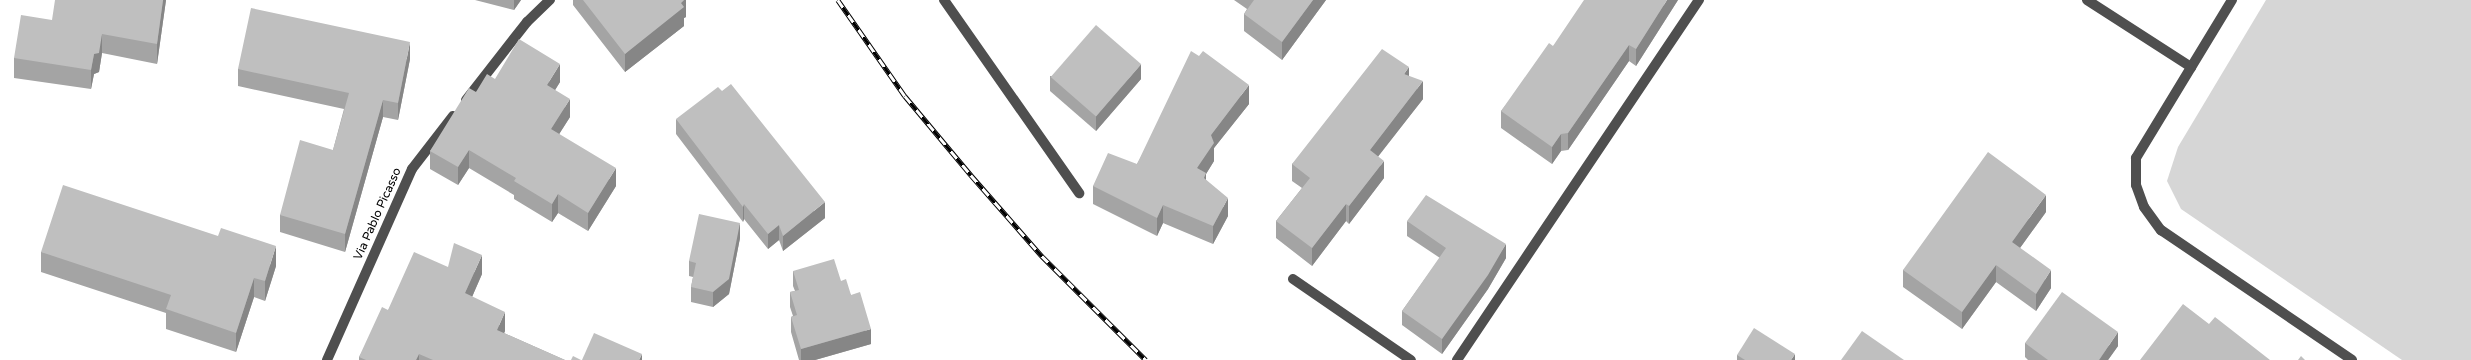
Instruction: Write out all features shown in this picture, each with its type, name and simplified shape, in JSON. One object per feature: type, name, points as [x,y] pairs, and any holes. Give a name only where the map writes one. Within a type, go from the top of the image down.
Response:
[{"type":"street","name":"Via Pablo Picasso","points":[[328,360],[412,169],[527,22],[550,0]]},
{"type":"street","points":[[944,0],[1079,193]]},
{"type":"street","points":[[1457,360],[1698,0]]},
{"type":"street","points":[[2087,0],[2192,67]]},
{"type":"street","points":[[2232,0],[2136,158],[2136,185],[2144,207],[2161,230],[2352,360]]},
{"type":"street","points":[[1293,279],[1411,360]]},
{"type":"shaded area","points":[[2266,0],[2471,0],[2471,360],[2402,360],[2181,209],[2167,181],[2178,147]]},
{"type":"building","points":[[55,0],[163,0],[157,44],[102,34],[99,53],[94,54],[91,70],[14,58],[21,15],[52,20]]},
{"type":"building","points":[[583,0],[684,0],[681,3],[684,7],[625,54]]},
{"type":"building","points":[[1254,0],[1313,0],[1282,42],[1244,14]]},
{"type":"building","points":[[1584,0],[1667,0],[1636,49],[1629,45],[1568,133],[1561,134],[1552,147],[1501,111],[1549,43],[1553,46]]},
{"type":"building","points":[[251,8],[410,42],[398,103],[383,100],[345,234],[280,215],[300,140],[333,150],[349,93],[238,69]]},
{"type":"building","points":[[1096,25],[1141,64],[1096,116],[1051,77]]},
{"type":"building","points":[[519,39],[560,64],[547,85],[570,99],[551,129],[616,168],[588,213],[558,194],[552,204],[514,181],[516,178],[469,150],[458,167],[430,151],[469,88],[476,92],[487,74],[495,79]]},
{"type":"building","points":[[1382,49],[1409,67],[1404,74],[1423,81],[1370,150],[1384,161],[1349,206],[1346,204],[1312,248],[1276,221],[1310,178],[1292,164]]},
{"type":"building","points":[[1191,51],[1199,56],[1203,51],[1249,85],[1211,135],[1214,143],[1197,168],[1206,173],[1204,178],[1228,198],[1213,226],[1163,205],[1157,218],[1093,186],[1108,153],[1137,164]]},
{"type":"building","points":[[731,84],[825,202],[783,236],[779,225],[768,234],[744,204],[743,207],[676,119],[718,87],[722,91]]},
{"type":"building","points":[[1988,152],[2046,195],[2012,242],[2051,270],[2036,294],[1996,265],[1962,312],[1903,270]]},
{"type":"building","points":[[63,185],[218,236],[221,228],[276,246],[265,281],[254,278],[236,333],[166,309],[171,295],[41,252]]},
{"type":"building","points":[[1426,195],[1506,244],[1488,275],[1442,339],[1402,311],[1446,248],[1407,221]]},
{"type":"building","points":[[699,214],[740,223],[729,279],[713,292],[691,287],[696,263],[689,261]]},
{"type":"building","points":[[454,243],[482,255],[465,293],[505,312],[497,330],[565,360],[433,360],[419,354],[416,360],[366,360],[359,357],[382,307],[388,310],[414,252],[448,267]]},
{"type":"building","points":[[834,259],[841,281],[846,279],[851,295],[860,292],[871,329],[801,349],[791,317],[797,315],[790,292],[799,290],[793,271]]},
{"type":"building","points":[[2062,292],[2118,332],[2099,360],[2048,360],[2025,343]]},
{"type":"building","points":[[2183,304],[2209,324],[2215,317],[2270,360],[2140,360]]},
{"type":"building","points":[[1754,328],[1795,354],[1791,360],[1745,360],[1737,355]]},
{"type":"building","points":[[1862,331],[1904,360],[1841,360]]},
{"type":"building","points":[[594,333],[642,354],[639,360],[582,360]]},
{"type":"building","points":[[573,356],[581,360],[571,360]]},
{"type":"building","points":[[2301,356],[2305,360],[2298,360]]},
{"type":"railway","points":[[838,0],[905,96],[971,175],[1042,256],[1146,360]]}]
